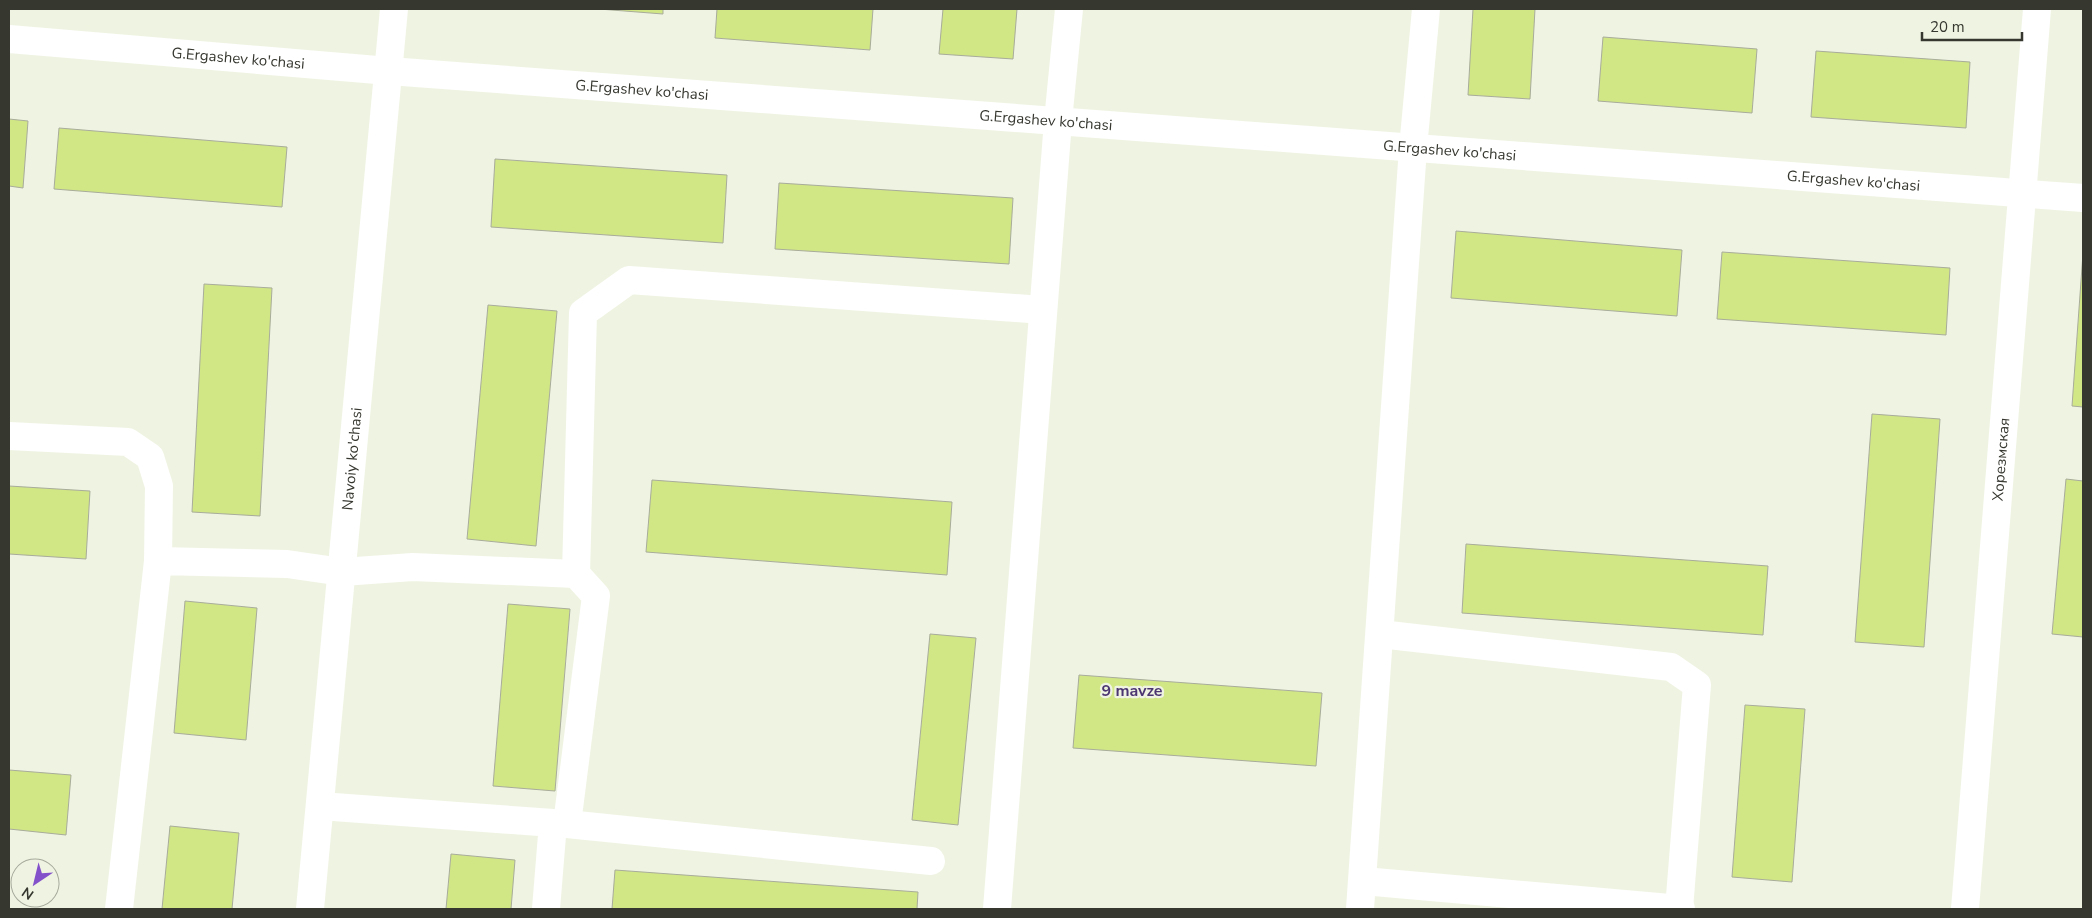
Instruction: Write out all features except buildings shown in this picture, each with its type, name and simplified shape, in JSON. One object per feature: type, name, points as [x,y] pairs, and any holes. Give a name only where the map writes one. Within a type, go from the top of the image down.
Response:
[{"type":"street","name":"Navoiy ko'chasi","points":[[310,909],[394,9]]},
{"type":"street","points":[[997,909],[1058,121],[1069,9]]},
{"type":"street","points":[[1360,909],[1413,148],[1426,9]]},
{"type":"street","name":"Хорезмская","points":[[1965,909],[2037,9]]},
{"type":"street","name":"G.Ergashev ko'chasi","points":[[9,39],[389,71],[2083,198]]},
{"type":"street","points":[[546,909],[596,596],[576,574],[583,313],[629,280],[1043,310]]},
{"type":"street","points":[[9,436],[128,442],[150,456],[159,486],[158,561],[119,909]]},
{"type":"street","points":[[158,561],[287,564],[342,572],[413,567],[576,574]]},
{"type":"street","points":[[1363,881],[1680,909],[1697,685],[1672,667],[1380,634]]},
{"type":"street","points":[[320,806],[560,824],[931,861]]},
{"type":"district","name":"9 mavze","points":[[1132,691]]}]
